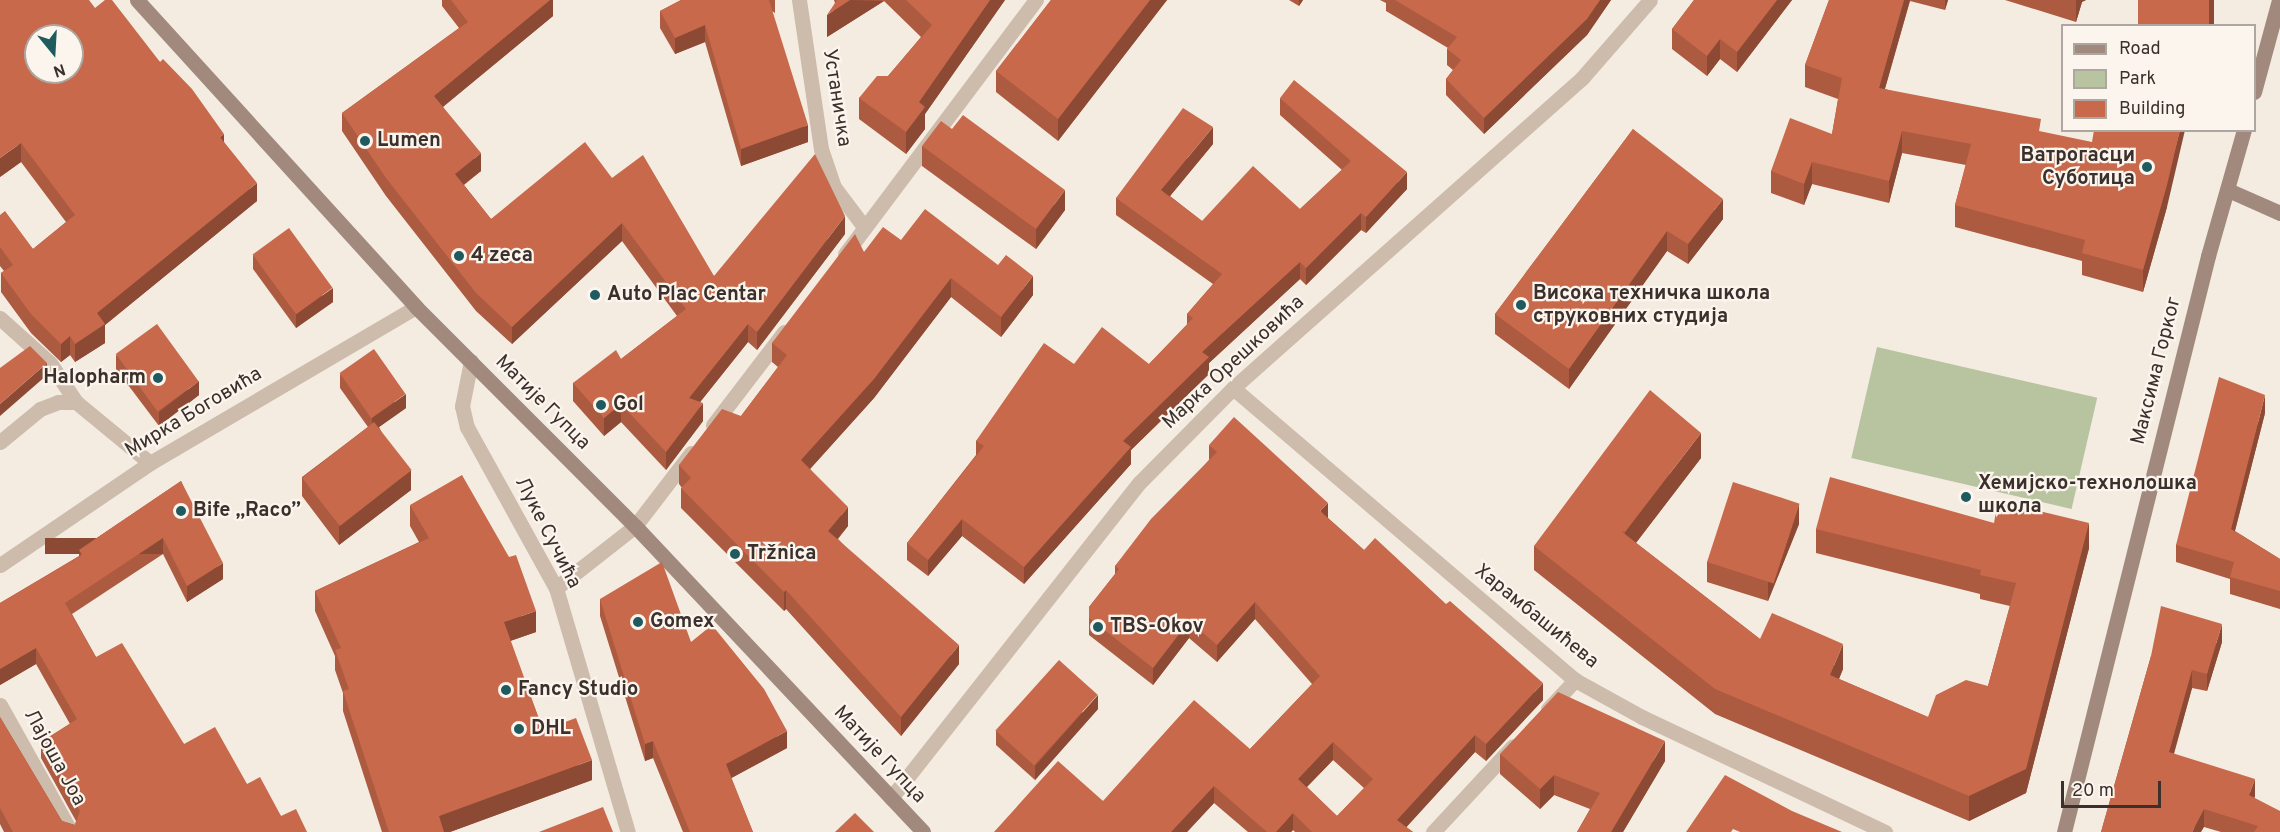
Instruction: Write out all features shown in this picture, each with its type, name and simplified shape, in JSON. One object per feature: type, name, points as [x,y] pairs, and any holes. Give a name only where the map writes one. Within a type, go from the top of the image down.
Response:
[{"type":"street","name":"Матије Гупца","points":[[137,0],[416,307],[635,526],[923,832]]},
{"type":"street","name":"Устаничка","points":[[799,0],[821,149],[834,187],[865,228]]},
{"type":"street","points":[[836,266],[1036,0]]},
{"type":"street","name":"Марка Орешковића","points":[[891,798],[1140,482],[1233,388],[1582,78],[1650,0]]},
{"type":"street","points":[[2256,85],[2279,0]]},
{"type":"street","name":"Максима Горког","points":[[2064,832],[2205,267],[2243,132]]},
{"type":"street","points":[[2228,190],[2280,213]]},
{"type":"street","name":"Мирка Боговића","points":[[0,565],[150,463],[416,307]]},
{"type":"street","points":[[0,318],[50,363],[76,402],[150,463]]},
{"type":"street","points":[[556,588],[635,526],[792,322]]},
{"type":"street","name":"Луке Сучића","points":[[471,362],[462,406],[467,427],[556,588],[628,832]]},
{"type":"street","name":"Харамбашићева","points":[[1233,388],[1575,680],[1642,717],[1885,832]]},
{"type":"street","points":[[0,442],[40,409],[58,402],[76,402]]},
{"type":"street","points":[[1432,832],[1575,680]]},
{"type":"street","name":"Лајоша Јоа","points":[[0,705],[71,832]]},
{"type":"green space","points":[[1877,347],[2097,398],[2072,509],[1851,458]]},
{"type":"building","points":[[0,0],[89,0],[95,8],[105,0],[112,0],[160,62],[163,59],[192,89],[224,134],[220,137],[257,183],[97,313],[105,324],[75,344],[70,336],[61,344],[31,314],[1,273],[13,265],[0,247],[0,215],[5,211],[33,249],[75,215],[21,143],[0,158]]},
{"type":"building","points":[[451,0],[550,0],[434,96],[481,153],[455,174],[491,219],[585,142],[612,178],[643,155],[714,276],[815,154],[845,216],[757,332],[748,324],[689,398],[703,403],[666,452],[621,404],[604,418],[573,383],[616,350],[621,359],[686,309],[622,223],[512,327],[476,293],[386,178],[342,113],[468,22]]},
{"type":"building","points":[[681,0],[769,0],[808,125],[741,149],[705,25],[675,38],[660,11]]},
{"type":"building","points":[[837,0],[850,0],[827,15]]},
{"type":"building","points":[[906,0],[990,0],[919,102],[925,107],[906,132],[859,98],[877,76],[888,76],[932,25]]},
{"type":"building","points":[[1051,0],[1150,0],[1058,119],[996,71]]},
{"type":"building","points":[[1395,0],[1600,0],[1587,19],[1484,118],[1446,79],[1461,60],[1447,49],[1457,37]]},
{"type":"building","points":[[1694,0],[1777,0],[1737,52],[1720,39],[1707,56],[1672,29]]},
{"type":"building","points":[[1829,0],[1904,0],[1879,88],[2041,119],[2039,131],[2092,142],[2094,132],[2180,132],[2143,270],[2082,253],[2085,240],[1955,205],[1971,144],[1902,131],[1889,181],[1812,162],[1804,184],[1771,171],[1790,118],[1832,134],[1842,78],[1805,65]]},
{"type":"building","points":[[2138,0],[2209,0],[2209,24],[2138,24]]},
{"type":"building","points":[[1294,80],[1407,172],[1366,217],[1361,213],[1306,268],[1300,262],[1202,352],[1209,357],[1123,441],[1131,447],[1024,567],[962,519],[928,560],[907,543],[984,446],[976,441],[1044,343],[1074,364],[1102,327],[1149,364],[1193,318],[1187,314],[1222,274],[1116,198],[1183,108],[1213,127],[1161,190],[1202,221],[1253,166],[1300,209],[1351,161],[1280,98]]},
{"type":"building","points":[[963,115],[1065,190],[1036,229],[922,146],[941,121],[952,129]]},
{"type":"building","points":[[1633,129],[1723,199],[1688,244],[1667,231],[1569,369],[1495,314]]},
{"type":"building","points":[[925,209],[998,265],[1006,255],[1033,276],[1001,317],[951,278],[874,379],[801,460],[848,507],[828,531],[959,645],[901,717],[786,590],[784,592],[681,488],[691,478],[679,465],[722,409],[741,416],[787,355],[772,343],[855,234],[864,252],[883,227],[901,240]]},
{"type":"building","points":[[289,228],[332,288],[296,314],[253,254]]},
{"type":"building","points":[[157,324],[199,381],[157,411],[116,354]]},
{"type":"building","points":[[30,346],[47,363],[0,404],[0,368]]},
{"type":"building","points":[[374,349],[406,394],[371,418],[340,373]]},
{"type":"building","points":[[2219,377],[2265,395],[2231,529],[2280,559],[2280,591],[2230,577],[2234,562],[2176,545]]},
{"type":"building","points":[[1650,390],[1701,433],[1625,532],[1621,531],[1760,639],[1772,613],[1843,644],[1830,675],[1928,717],[1936,695],[1966,680],[1988,686],[2016,583],[1980,575],[1981,570],[1816,529],[1830,477],[1994,523],[1998,501],[2089,523],[2026,769],[1969,796],[1715,689],[1534,546]]},
{"type":"building","points":[[1234,417],[1328,503],[1320,511],[1364,550],[1375,538],[1446,604],[1450,601],[1543,683],[1486,744],[1475,735],[1397,820],[1413,832],[1312,832],[1293,813],[1276,832],[1267,832],[1214,786],[1171,832],[994,832],[1058,761],[1103,801],[1194,700],[1250,749],[1320,676],[1255,602],[1217,645],[1189,621],[1153,668],[1089,618],[1089,607],[1119,569],[1115,566],[1151,519],[1217,452],[1209,445]],"holes":[[[1333,742],[1373,779],[1337,816],[1298,779]]]},
{"type":"building","points":[[374,422],[412,470],[340,526],[302,478]]},
{"type":"building","points":[[462,475],[509,557],[516,555],[536,611],[504,622],[543,730],[576,718],[592,760],[439,816],[444,832],[389,832],[343,691],[349,689],[335,650],[341,648],[315,591],[429,538],[410,505]]},
{"type":"building","points":[[181,481],[223,563],[187,586],[163,538],[65,603],[96,657],[122,643],[184,744],[215,727],[247,784],[260,777],[281,816],[296,809],[307,832],[13,832],[0,808],[0,717],[62,821],[75,825],[80,811],[41,742],[77,719],[36,648],[0,669],[0,603],[82,555],[79,550]]},
{"type":"building","points":[[1733,482],[1800,504],[1774,584],[1707,562]]},
{"type":"building","points":[[662,562],[691,642],[712,625],[764,689],[787,731],[726,764],[753,832],[690,832],[653,741],[645,744],[600,599]]},
{"type":"building","points":[[2161,606],[2222,624],[2207,674],[2192,670],[2169,752],[2255,779],[2249,795],[2280,811],[2280,832],[2254,832],[2258,826],[2204,809],[2192,832],[2101,832],[2151,656]]},
{"type":"building","points":[[1059,660],[1098,695],[1034,765],[995,731]]},
{"type":"building","points":[[1558,692],[1665,741],[1611,832],[1577,832],[1600,793],[1554,775],[1540,789],[1500,754]]},
{"type":"building","points":[[1725,775],[1792,811],[1842,832],[1740,832],[1733,829],[1731,832],[1686,832]]},
{"type":"building","points":[[603,807],[613,832],[539,832]]},
{"type":"building","points":[[855,813],[874,832],[835,832]]},
{"type":"place","name":"Lumen","points":[[365,141]]},
{"type":"place","name":"Ватрогасци Суботица","points":[[2147,167]]},
{"type":"place","name":"4 zeca","points":[[459,256]]},
{"type":"place","name":"Auto Plac Centar","points":[[595,295]]},
{"type":"place","name":"Висока техничка школа струковних студија","points":[[1521,305]]},
{"type":"place","name":"Halopharm","points":[[158,378]]},
{"type":"place","name":"Gol","points":[[601,405]]},
{"type":"place","name":"Хемијско-технолошка школа","points":[[1966,497]]},
{"type":"place","name":"Bife „Raco”","points":[[181,511]]},
{"type":"place","name":"Tržnica","points":[[735,554]]},
{"type":"place","name":"Gomex","points":[[638,622]]},
{"type":"place","name":"TBS-Okov","points":[[1098,627]]},
{"type":"place","name":"Fancy Studio","points":[[506,690]]},
{"type":"place","name":"DHL","points":[[519,729]]}]
